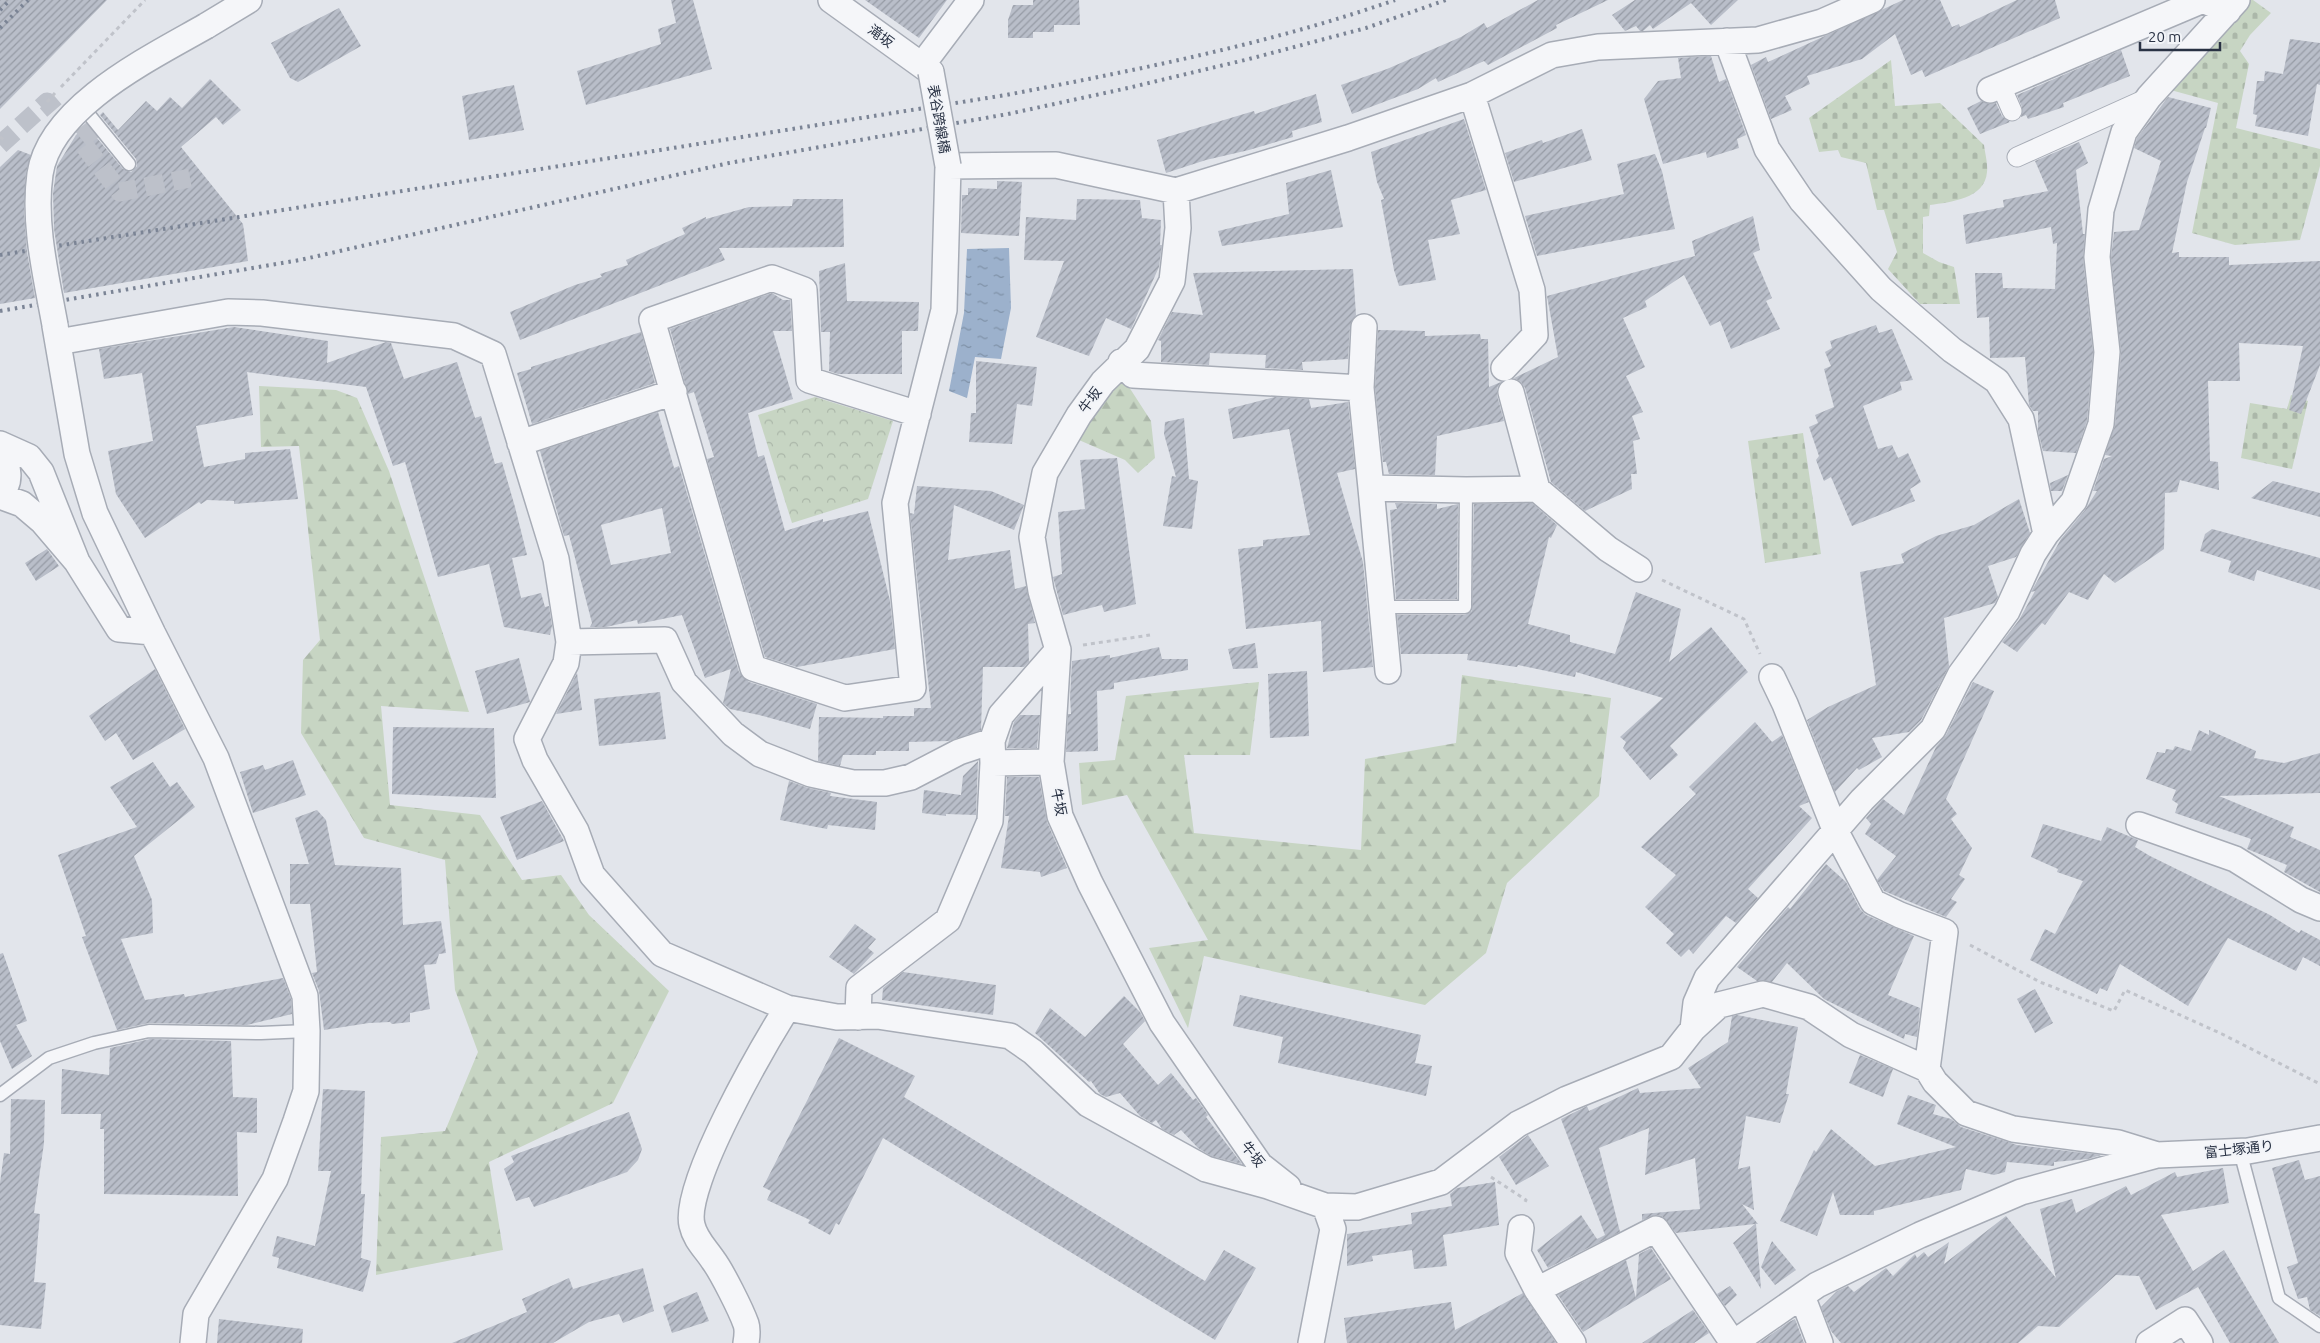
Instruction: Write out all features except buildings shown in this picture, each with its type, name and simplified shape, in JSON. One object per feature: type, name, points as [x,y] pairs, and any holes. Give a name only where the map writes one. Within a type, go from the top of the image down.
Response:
[{"type":"street","points":[[193,1343],[196,1314],[275,1179],[306,1091],[307,1031],[305,996],[216,758],[152,632],[95,513],[77,454],[56,333],[40,228],[38,201],[40,172],[50,144],[69,118],[90,97],[144,61],[248,0]]},
{"type":"street","name":"滝坂","points":[[831,0],[926,69]]},
{"type":"street","points":[[926,69],[971,0]]},
{"type":"street","points":[[948,166],[1056,165],[1176,190],[1348,138],[1472,95],[1552,55],[1598,46],[1758,40],[1822,22],[1872,0]]},
{"type":"street","points":[[2012,111],[1995,88],[2203,0],[2232,5]]},
{"type":"street","points":[[1693,1029],[1696,1003],[1707,978],[1862,800],[1933,729],[1960,675],[2007,611],[2033,554],[2046,534],[2074,501],[2101,424],[2107,352],[2097,257],[2100,210],[2124,132],[2149,97],[2232,5]]},
{"type":"street","points":[[1727,41],[1767,148],[1802,202],[1881,288],[1952,350],[1997,381],[2021,419],[2046,534]]},
{"type":"street","name":"表谷跨線橋","points":[[674,392],[753,668],[845,698],[913,688],[895,503],[944,310],[948,166],[926,69]]},
{"type":"street","points":[[1472,95],[1532,290],[1535,335],[1504,368]]},
{"type":"street","points":[[2017,157],[2149,97]]},
{"type":"street","name":"牛坂","points":[[1176,190],[1178,228],[1172,281],[1137,349],[1121,362],[1079,415],[1045,473],[1032,537],[1041,591],[1058,650],[1051,762],[1060,816],[1090,883],[1162,1022],[1260,1165],[1300,1197]]},
{"type":"street","points":[[520,443],[674,392],[652,320],[772,278],[804,290],[809,380],[918,414]]},
{"type":"street","points":[[56,333],[228,312],[262,313],[454,336],[493,354],[556,559],[569,642],[566,663],[527,739],[535,760],[576,831],[592,875],[662,954],[788,1008],[837,1017],[877,1016],[1010,1036],[1033,1052],[1088,1104],[1206,1169],[1325,1206],[1357,1207],[1441,1182],[1518,1124],[1567,1099],[1671,1057],[1693,1029],[1719,1005],[1763,994],[1808,1007],[1851,1035],[1927,1068],[1935,1082],[1966,1113],[2012,1129],[2118,1143],[2157,1155]]},
{"type":"street","points":[[1364,327],[1362,388],[1388,671]]},
{"type":"street","points":[[1121,362],[1133,375],[1362,388]]},
{"type":"street","points":[[1511,392],[1537,489],[1608,549],[1639,569]]},
{"type":"street","points":[[0,444],[30,457],[41,472],[77,562]]},
{"type":"street","points":[[0,454],[7,467],[8,479],[0,495],[22,504],[42,521],[77,562],[119,629],[152,632]]},
{"type":"street","points":[[1370,488],[1537,489]]},
{"type":"street","points":[[569,642],[665,640],[684,682],[733,734],[760,754],[811,774],[852,783],[885,783],[911,777],[959,752],[993,752],[1051,762]]},
{"type":"street","points":[[858,1017],[859,988],[948,920],[990,821],[993,752],[1001,716],[1058,650]]},
{"type":"street","points":[[1772,678],[1785,704],[1836,832],[1873,902],[1900,916],[1945,932],[1927,1068]]},
{"type":"street","points":[[2139,825],[2235,859],[2301,900],[2320,908]]},
{"type":"street","points":[[746,1343],[747,1325],[714,1261],[698,1240],[691,1223],[691,1209],[714,1140],[765,1043],[788,1008]]},
{"type":"street","name":"富士塚通り","points":[[2157,1155],[2240,1152],[2320,1138]]},
{"type":"street","points":[[1738,1343],[1738,1340],[1817,1285],[1920,1235],[2021,1192],[2157,1155]]},
{"type":"street","points":[[1311,1343],[1333,1229],[1325,1206]]},
{"type":"street","points":[[1521,1228],[1518,1253],[1538,1290],[1573,1343]]},
{"type":"street","points":[[1538,1290],[1656,1229],[1733,1343]]},
{"type":"street","points":[[1802,1296],[1820,1343]]},
{"type":"street","points":[[2149,1343],[2185,1320],[2200,1343]]},
{"type":"lane","points":[[82,106],[129,164]]},
{"type":"lane","points":[[1383,607],[1465,607],[1466,490]]},
{"type":"lane","points":[[0,1095],[49,1058],[94,1042],[149,1031],[261,1033],[307,1031]]},
{"type":"lane","points":[[2240,1152],[2279,1298],[2320,1326]]},
{"type":"path","points":[[47,102],[145,0]]},
{"type":"path","points":[[0,137],[5,141]]},
{"type":"path","points":[[1639,569],[1744,620],[1772,678]]},
{"type":"path","points":[[1108,641],[1150,635]]},
{"type":"path","points":[[1945,932],[2040,982],[2114,1011],[2125,990],[2222,1034],[2320,1084]]},
{"type":"path","points":[[1468,1162],[1526,1200],[1521,1228]]},
{"type":"green space","points":[[2246,0],[2253,0],[2271,13],[2250,35],[2240,51],[2249,64],[2236,128],[2320,149],[2320,166],[2300,240],[2235,245],[2192,233],[2218,103],[2167,89]]},
{"type":"green space","points":[[1891,60],[1895,106],[1940,103],[1984,145],[1987,172],[1985,181],[1980,188],[1965,198],[1930,205],[1929,216],[1923,217],[1923,253],[1939,262],[1954,267],[1960,304],[1920,304],[1888,269],[1897,252],[1884,210],[1877,210],[1866,163],[1841,157],[1838,150],[1819,152],[1809,118]]},
{"type":"green space","points":[[1118,370],[1151,421],[1155,458],[1138,473],[1125,460],[1072,437]]},
{"type":"green space","points":[[259,386],[336,390],[357,398],[389,471],[469,712],[381,706],[390,805],[480,815],[522,880],[561,875],[589,915],[669,991],[613,1103],[489,1162],[503,1250],[376,1275],[381,1137],[445,1131],[478,1052],[455,990],[445,860],[364,838],[301,733],[303,660],[320,640],[299,446],[261,447]]},
{"type":"green space","points":[[2291,395],[2308,401],[2292,469],[2241,458],[2250,403],[2287,409]]},
{"type":"green space","points":[[815,397],[893,421],[868,499],[792,523],[758,415]]},
{"type":"green space","points":[[1803,433],[1821,554],[1765,563],[1748,441]]},
{"type":"green space","points":[[1462,675],[1611,698],[1599,796],[1507,883],[1486,953],[1425,1005],[1204,956],[1188,1028],[1149,948],[1208,940],[1127,795],[1082,805],[1079,763],[1115,760],[1126,696],[1259,682],[1250,755],[1184,755],[1194,833],[1361,850],[1365,759],[1456,743]]},
{"type":"water","points":[[1009,248],[1011,308],[1001,359],[975,357],[967,398],[949,391],[964,313],[967,249]]},
{"type":"tunnel","points":[[0,145],[47,102],[73,132]]},
{"type":"tunnel","points":[[96,127],[80,140],[120,192],[190,178]]},
{"type":"railway","points":[[0,10],[10,0]]},
{"type":"railway","points":[[0,28],[28,0]]},
{"type":"railway","points":[[0,255],[1006,95],[1202,55],[1299,30],[1395,0]]},
{"type":"railway","points":[[0,311],[300,260],[729,163],[1008,114],[1249,59],[1366,28],[1446,0]]}]
